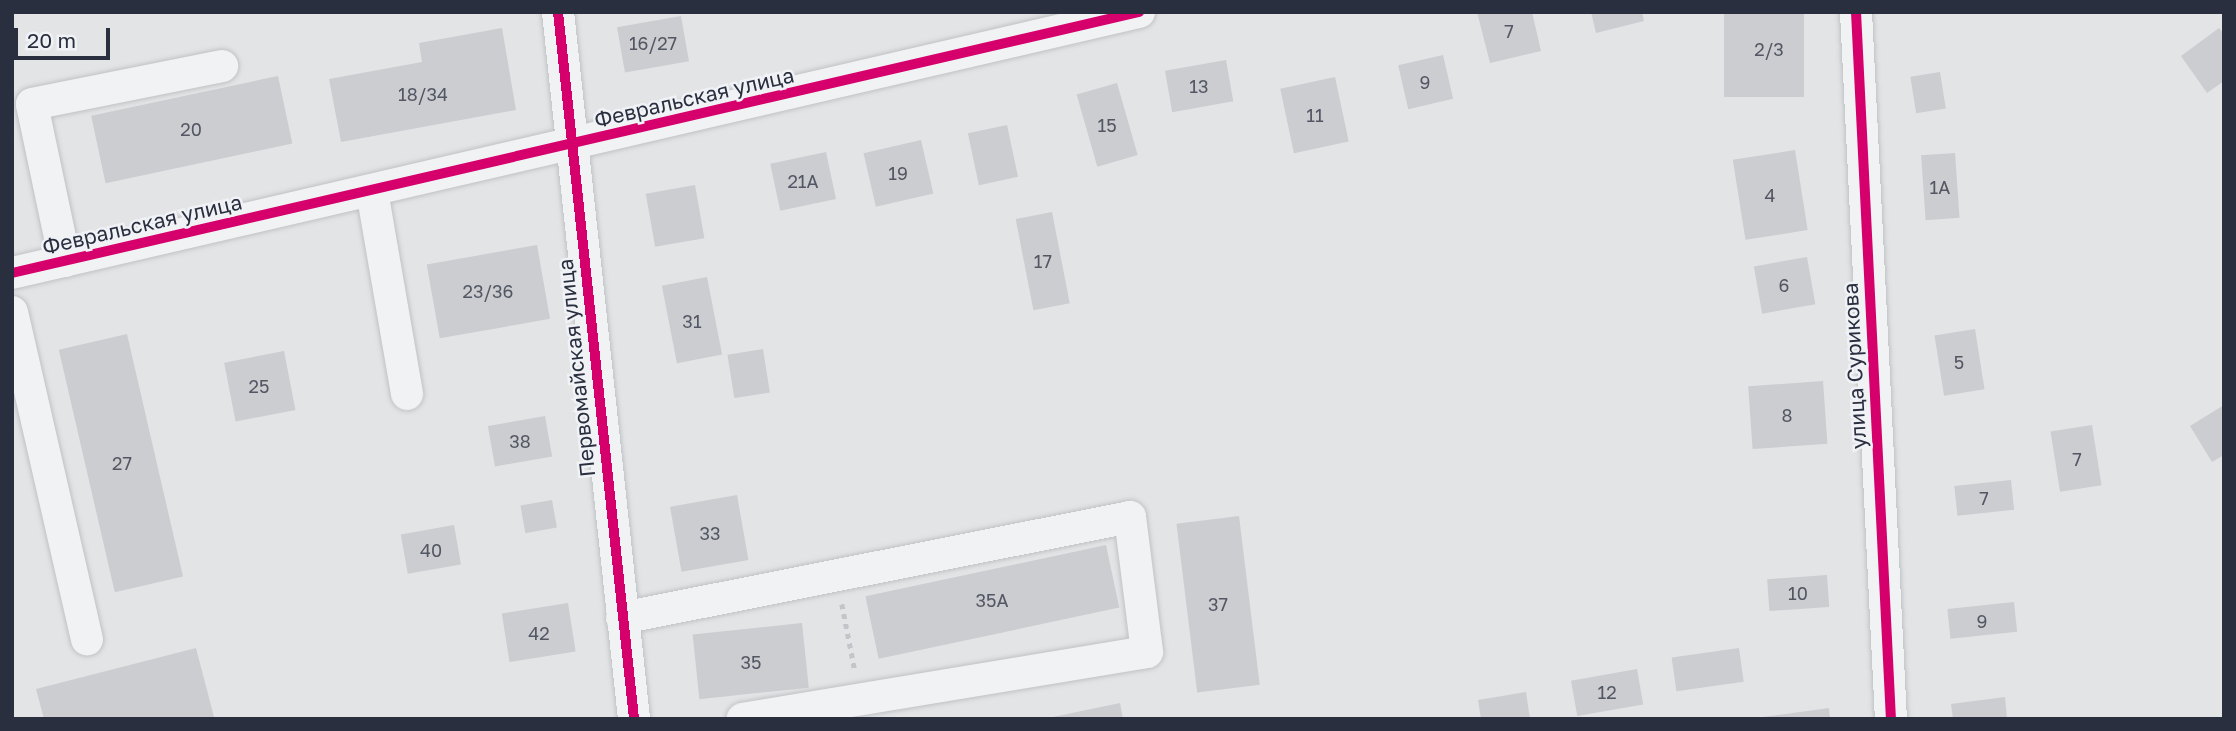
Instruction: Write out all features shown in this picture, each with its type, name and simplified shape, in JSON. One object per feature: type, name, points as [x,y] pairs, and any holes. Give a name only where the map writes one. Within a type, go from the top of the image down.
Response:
[{"type":"street","name":"Первомайская улица","points":[[558,12],[634,719]]},
{"type":"street","name":"Февральская улица","points":[[12,272],[572,145],[1139,12]]},
{"type":"street","name":"улица Сурикова","points":[[1856,12],[1891,719]]},
{"type":"street","points":[[65,261],[32,104],[222,66]]},
{"type":"street","points":[[372,191],[407,394]]},
{"type":"street","points":[[12,312],[87,640]]},
{"type":"street","points":[[622,618],[1130,517],[1147,652],[743,719]]},
{"type":"path","points":[[837,575],[860,699]]},
{"type":"building","points":[[1477,12],[1532,12],[1541,51],[1490,63]]},
{"type":"building","points":[[1591,12],[1642,12],[1644,21],[1596,33]]},
{"type":"building","points":[[1724,12],[1804,12],[1804,97],[1724,97]]},
{"type":"building","points":[[681,16],[689,61],[625,73],[617,27]]},
{"type":"building","points":[[502,28],[516,110],[341,142],[329,79],[422,62],[419,43]]},
{"type":"building","points":[[2219,28],[2224,34],[2224,81],[2207,93],[2181,56]]},
{"type":"building","points":[[1443,55],[1453,99],[1408,109],[1398,65]]},
{"type":"building","points":[[1226,60],[1233,101],[1172,112],[1165,71]]},
{"type":"building","points":[[1940,72],[1946,109],[1916,113],[1910,77]]},
{"type":"building","points":[[278,76],[292,143],[106,183],[91,116]]},
{"type":"building","points":[[1335,77],[1349,142],[1294,153],[1280,89]]},
{"type":"building","points":[[1117,83],[1138,155],[1097,167],[1077,95]]},
{"type":"building","points":[[1007,125],[1018,177],[979,185],[968,133]]},
{"type":"building","points":[[921,140],[933,194],[876,207],[864,153]]},
{"type":"building","points":[[1795,150],[1808,230],[1745,240],[1733,160]]},
{"type":"building","points":[[826,152],[836,199],[780,211],[770,164]]},
{"type":"building","points":[[1955,153],[1960,218],[1926,220],[1921,155]]},
{"type":"building","points":[[695,185],[704,238],[655,247],[646,194]]},
{"type":"building","points":[[1052,212],[1070,303],[1033,310],[1016,219]]},
{"type":"building","points":[[537,245],[550,319],[440,338],[427,264]]},
{"type":"building","points":[[1807,257],[1815,304],[1762,314],[1754,266]]},
{"type":"building","points":[[707,277],[722,355],[677,363],[662,286]]},
{"type":"building","points":[[1975,329],[1985,389],[1944,396],[1935,335]]},
{"type":"building","points":[[127,334],[183,577],[115,592],[59,350]]},
{"type":"building","points":[[763,349],[770,392],[734,398],[727,355]]},
{"type":"building","points":[[284,351],[295,410],[236,422],[224,363]]},
{"type":"building","points":[[1823,381],[1827,444],[1753,449],[1748,386]]},
{"type":"building","points":[[2224,405],[2224,455],[2212,462],[2190,426]]},
{"type":"building","points":[[545,416],[552,456],[495,466],[488,426]]},
{"type":"building","points":[[2092,425],[2102,485],[2060,492],[2051,432]]},
{"type":"building","points":[[2011,480],[2014,510],[1957,516],[1954,486]]},
{"type":"building","points":[[737,495],[748,560],[681,572],[670,507]]},
{"type":"building","points":[[552,500],[557,528],[525,533],[520,506]]},
{"type":"building","points":[[1239,516],[1260,685],[1197,692],[1176,524]]},
{"type":"building","points":[[454,525],[461,564],[408,574],[401,534]]},
{"type":"building","points":[[1106,545],[1119,608],[879,659],[865,596]]},
{"type":"building","points":[[1827,575],[1829,607],[1769,611],[1767,579]]},
{"type":"building","points":[[2014,602],[2017,632],[1951,639],[1947,609]]},
{"type":"building","points":[[568,603],[576,651],[509,662],[502,613]]},
{"type":"building","points":[[802,623],[809,688],[699,699],[693,634]]},
{"type":"building","points":[[196,648],[214,717],[44,719],[36,689]]},
{"type":"building","points":[[1739,648],[1744,682],[1676,691],[1672,657]]},
{"type":"building","points":[[1637,669],[1643,704],[1577,716],[1571,681]]},
{"type":"building","points":[[1526,692],[1530,719],[1481,719],[1478,700]]},
{"type":"building","points":[[2005,697],[2007,719],[1953,719],[1951,704]]},
{"type":"building","points":[[1120,703],[1123,719],[1048,719],[1048,718]]},
{"type":"building","points":[[1829,708],[1830,719],[1763,719],[1763,717]]},
{"type":"cycle path","points":[[558,12],[634,719]]},
{"type":"cycle path","points":[[12,273],[1139,12]]},
{"type":"cycle path","points":[[1856,12],[1891,719]]}]
